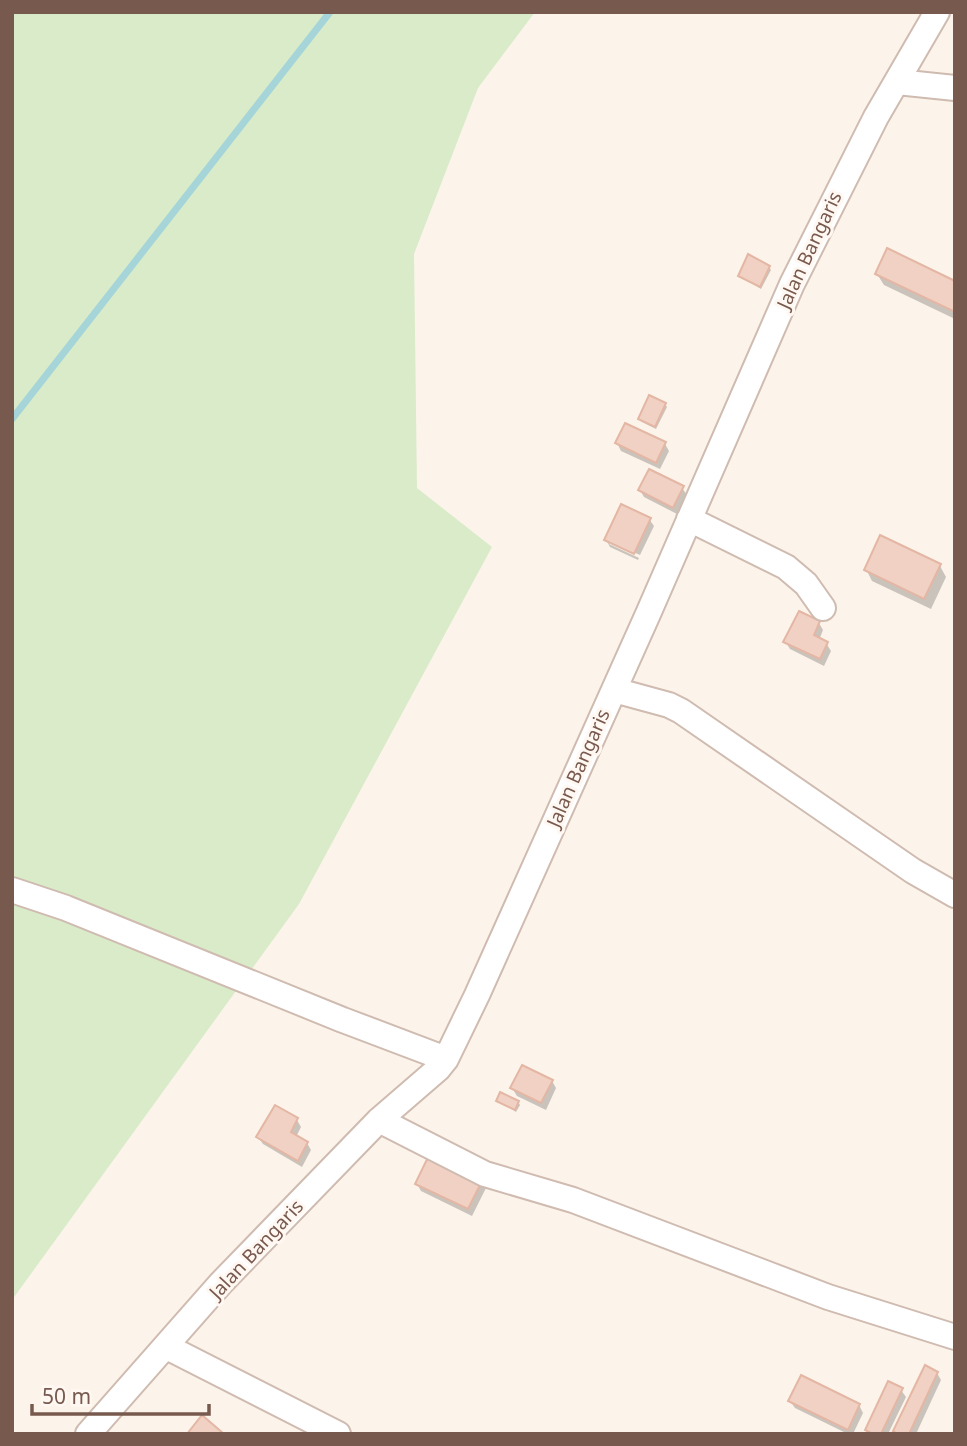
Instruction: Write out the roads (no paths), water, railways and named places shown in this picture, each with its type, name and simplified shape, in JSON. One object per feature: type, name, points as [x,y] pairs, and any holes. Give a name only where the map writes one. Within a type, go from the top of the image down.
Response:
[{"type":"street","name":"Jalan Bangaris","points":[[88,1434],[221,1283],[379,1121],[446,1059],[614,690],[792,284],[844,177],[937,12]]},
{"type":"street","points":[[897,82],[955,88]]},
{"type":"street","points":[[689,519],[786,567],[806,584],[823,608]]},
{"type":"street","points":[[614,690],[681,710],[913,871],[955,895]]},
{"type":"street","points":[[12,890],[66,908],[342,1020],[446,1059]]},
{"type":"street","points":[[379,1121],[485,1174],[573,1200],[828,1297],[955,1337]]},
{"type":"street","points":[[167,1347],[338,1434]]},
{"type":"waterway","points":[[12,419],[330,12]]}]
